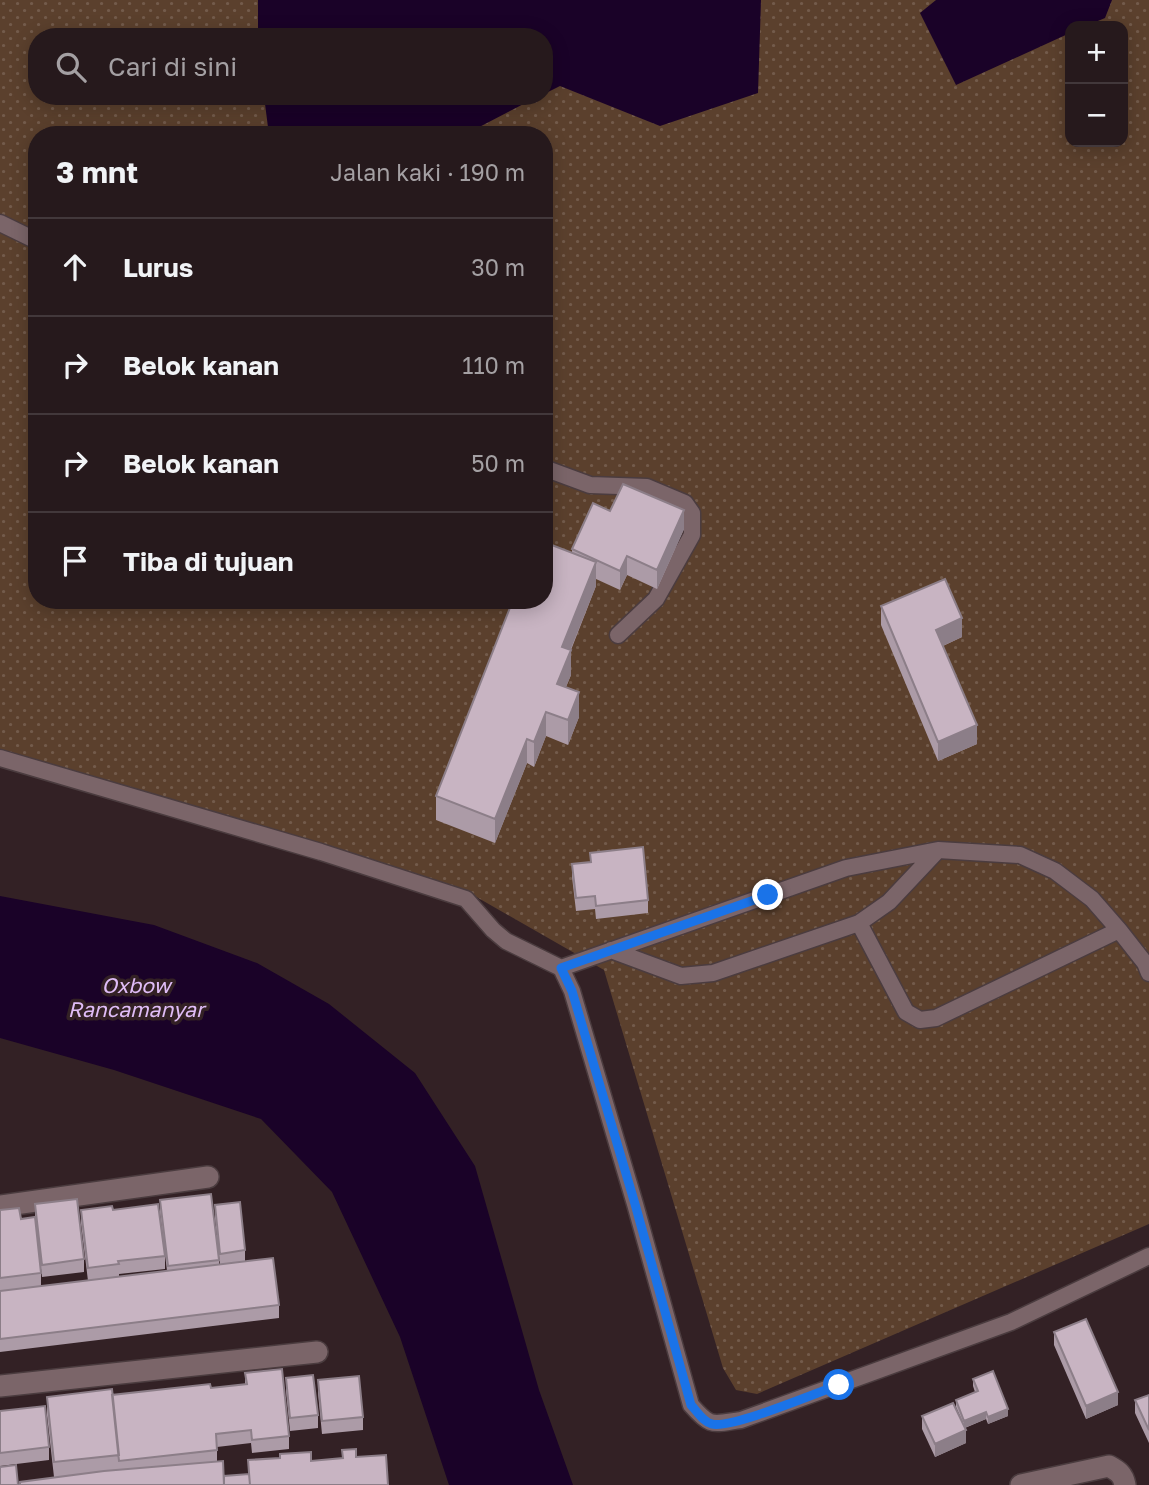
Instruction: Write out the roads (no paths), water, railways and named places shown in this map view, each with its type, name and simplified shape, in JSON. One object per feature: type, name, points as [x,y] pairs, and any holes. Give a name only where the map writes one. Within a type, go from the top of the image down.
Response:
[{"type":"street","points":[[0,1206],[208,1177]]},
{"type":"street","points":[[0,1385],[317,1352]]},
{"type":"street","points":[[1021,1485],[1109,1466],[1119,1471],[1124,1477],[1125,1485]]},
{"type":"lane","points":[[0,223],[28,237]]},
{"type":"lane","points":[[553,471],[590,485],[647,487],[685,503],[692,513],[692,535],[656,599],[618,635]]},
{"type":"lane","points":[[0,758],[321,852],[466,899],[506,941],[561,968],[572,991],[691,1405],[713,1424],[741,1420],[1011,1322],[1149,1256]]},
{"type":"lane","points":[[561,968],[846,868],[938,850],[1020,855],[1055,871],[1092,899],[1146,963],[1149,972]]},
{"type":"lane","points":[[611,950],[681,976],[713,973],[859,923],[889,902],[938,850]]},
{"type":"lane","points":[[859,923],[906,1012],[920,1020],[936,1018],[1119,930]]},
{"type":"water","points":[[258,0],[761,0],[758,93],[660,126],[560,86],[553,90],[553,28],[258,28]]},
{"type":"water","points":[[936,0],[1112,0],[1105,18],[1098,21],[1065,21],[1065,35],[956,85],[920,13]]},
{"type":"water","points":[[265,105],[522,105],[481,126],[268,126]]},
{"type":"water","name":"Oxbow Rancamanyar","points":[[0,896],[154,925],[257,963],[329,1004],[415,1073],[475,1166],[539,1390],[573,1485],[449,1485],[400,1337],[332,1192],[261,1119],[114,1070],[0,1038]]}]
